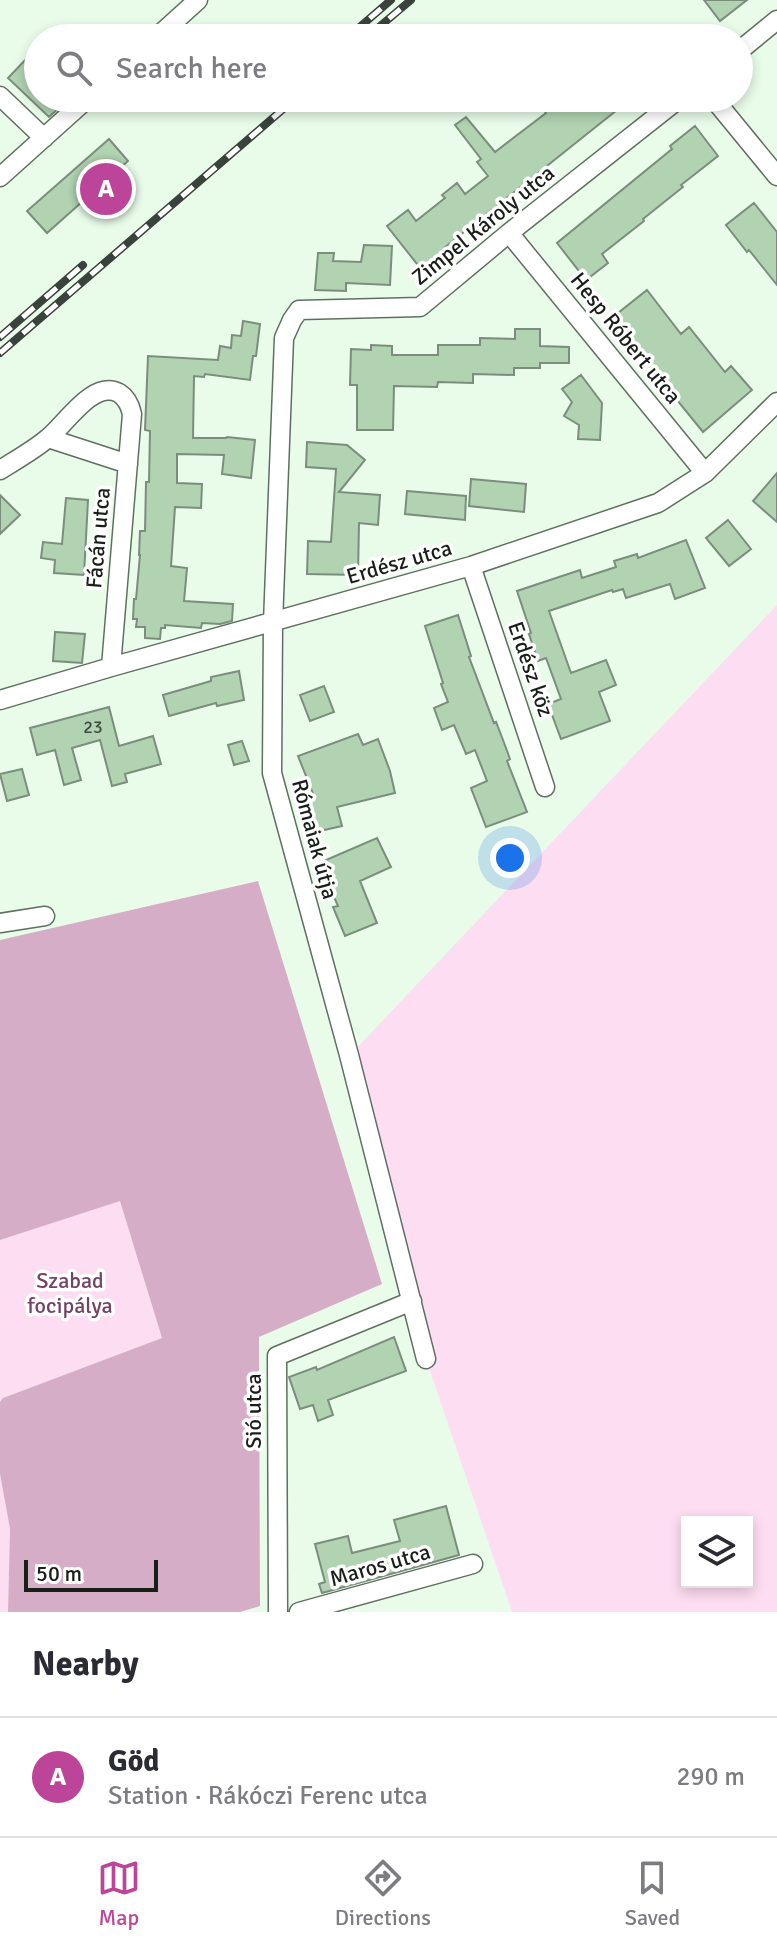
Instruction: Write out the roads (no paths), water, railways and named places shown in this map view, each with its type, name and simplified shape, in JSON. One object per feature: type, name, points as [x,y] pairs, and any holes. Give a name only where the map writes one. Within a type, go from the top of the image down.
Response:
[{"type":"street","points":[[171,24],[198,0]]},
{"type":"street","points":[[753,40],[777,20]]},
{"type":"street","points":[[0,96],[44,138]]},
{"type":"street","points":[[0,177],[73,112]]},
{"type":"street","name":"Zimpel Károly utca","points":[[292,320],[299,310],[420,307],[662,112]]},
{"type":"street","points":[[724,112],[777,176]]},
{"type":"street","name":"Hesp Róbert utca","points":[[509,233],[705,473]]},
{"type":"street","name":"Rómaiak útja","points":[[292,320],[284,338],[273,623],[272,773],[349,1055],[426,1359]]},
{"type":"street","name":"Fácán utca","points":[[48,438],[88,398],[100,392],[110,390],[121,394],[130,403],[132,414],[111,667]]},
{"type":"street","name":"Erdész utca","points":[[0,700],[471,566],[658,503],[705,473],[777,402]]},
{"type":"street","points":[[0,470],[48,438],[128,464]]},
{"type":"street","name":"Erdész köz","points":[[471,566],[545,787]]},
{"type":"street","points":[[0,923],[45,916]]},
{"type":"street","name":"Sió utca","points":[[278,1612],[277,1356],[412,1301]]},
{"type":"street","name":"Maros utca","points":[[299,1612],[473,1564]]},
{"type":"railway","points":[[363,24],[391,0]]},
{"type":"railway","points":[[383,24],[411,0]]},
{"type":"railway","points":[[0,353],[280,112]]},
{"type":"railway","points":[[0,337],[83,265]]},
{"type":"place","name":"Göd","points":[[106,189]]},
{"type":"park label","name":"Szabad focipálya","points":[[70,1292]]}]
